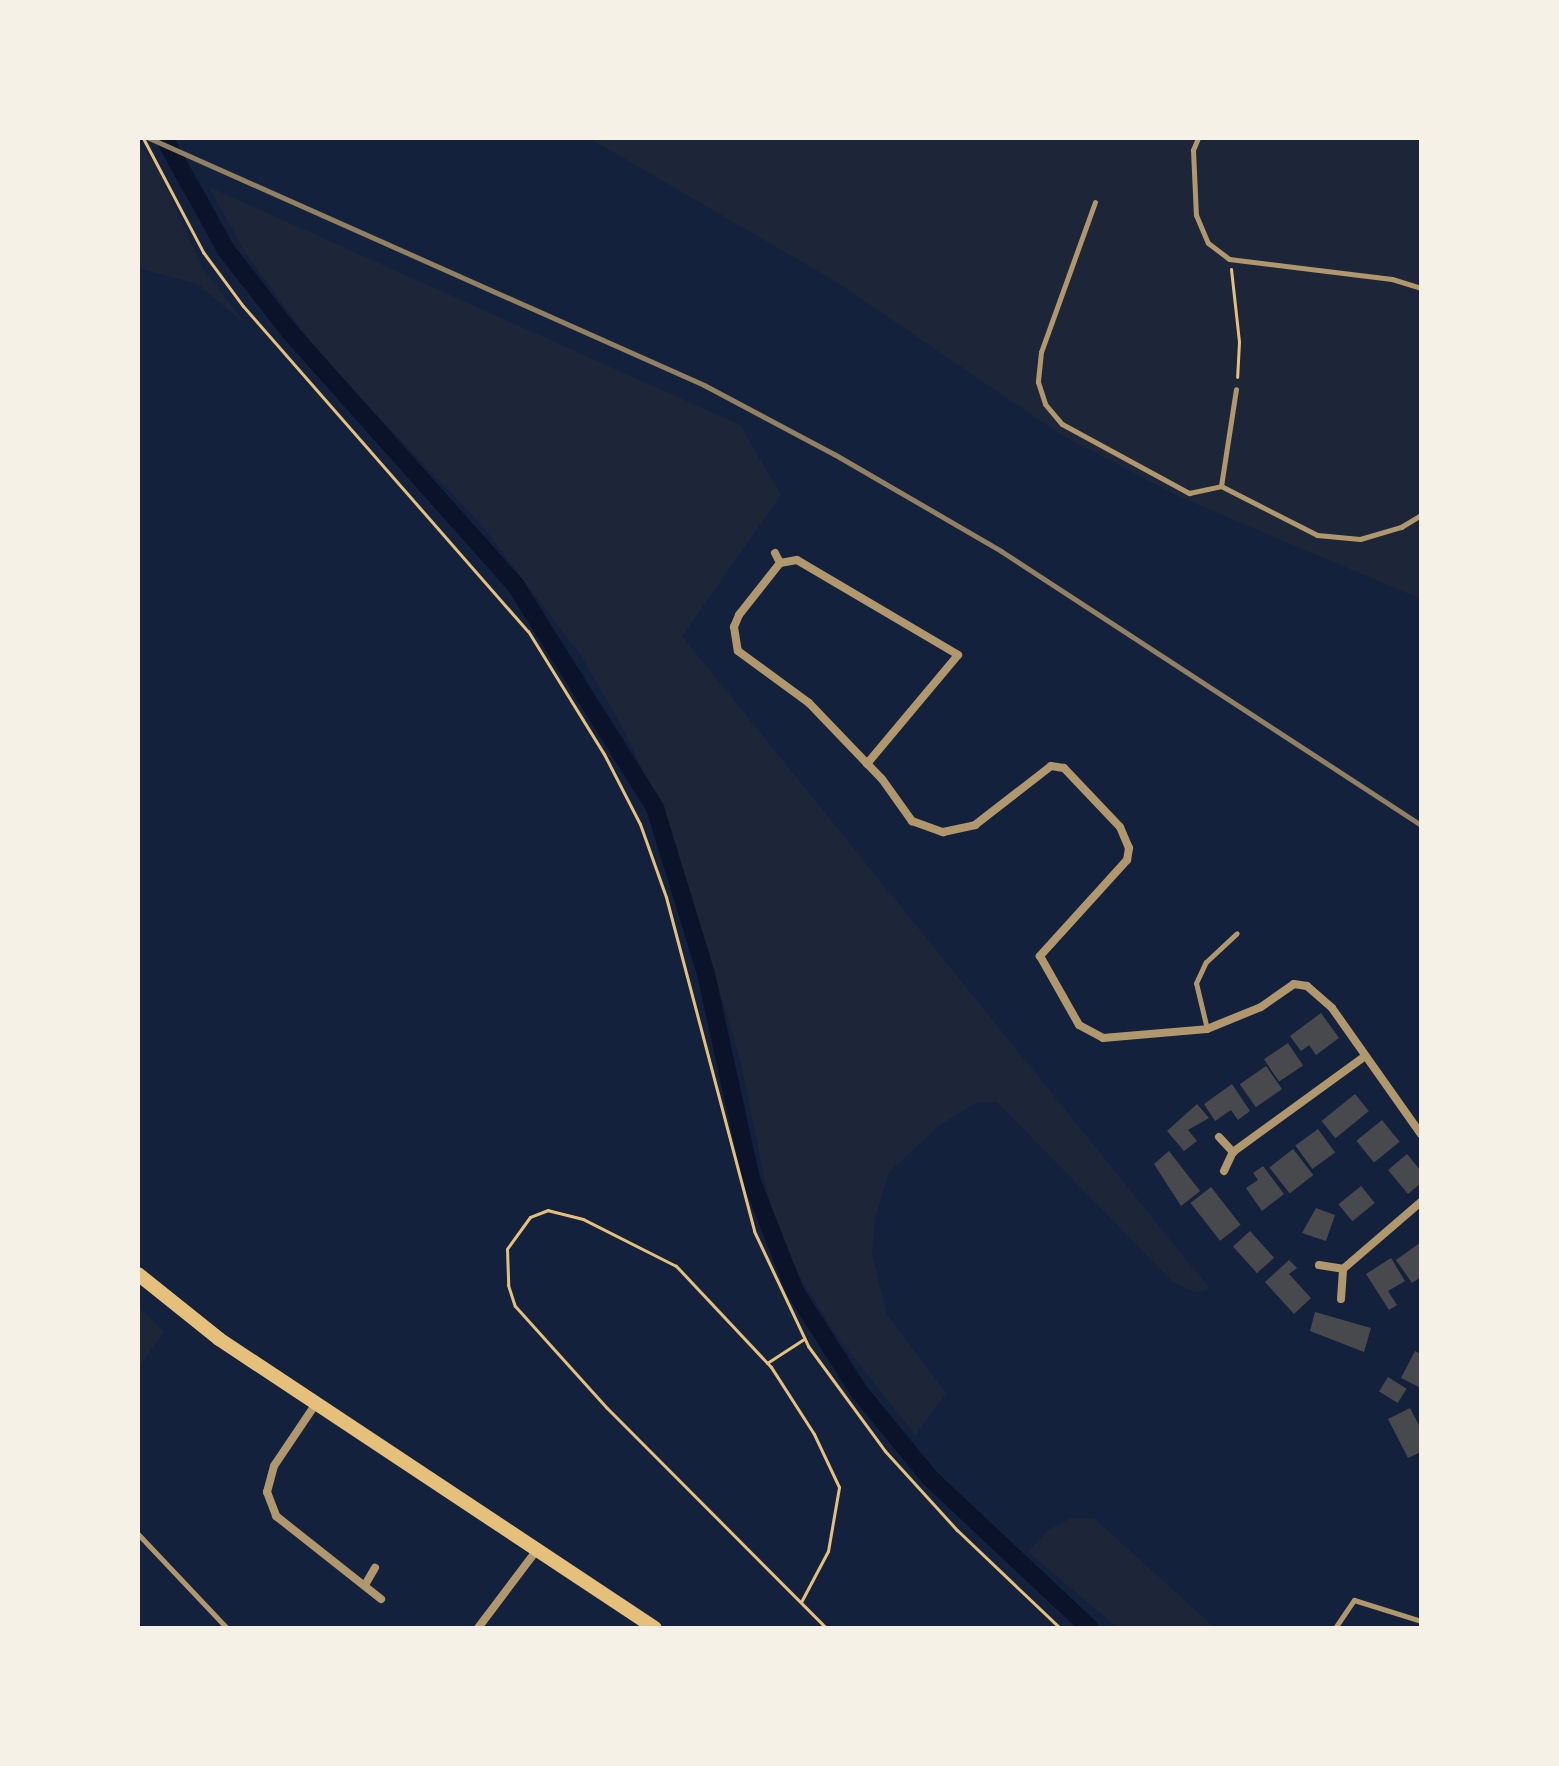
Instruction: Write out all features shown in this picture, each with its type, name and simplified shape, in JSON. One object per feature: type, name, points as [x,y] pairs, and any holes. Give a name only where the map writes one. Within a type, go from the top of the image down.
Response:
[{"type":"main road","points":[[138,1274],[162,1299],[315,1405],[655,1628]]},
{"type":"street","points":[[775,553],[780,563]]},
{"type":"street","points":[[867,764],[958,655],[797,560],[780,563],[739,615],[734,641],[738,651],[809,703],[867,764],[912,821],[943,832],[975,825],[1039,773],[1064,768],[1120,827],[1129,848],[1127,860],[1046,944],[1040,956],[1079,1025],[1103,1038],[1207,1029],[1261,1007],[1294,984],[1317,992],[1421,1134]]},
{"type":"street","points":[[1224,1171],[1233,1152],[1365,1056]]},
{"type":"street","points":[[1219,1137],[1233,1152]]},
{"type":"street","points":[[1341,1299],[1343,1269],[1421,1202]]},
{"type":"street","points":[[1319,1265],[1343,1269]]},
{"type":"street","points":[[315,1405],[274,1466],[267,1492],[276,1516],[381,1599]]},
{"type":"street","points":[[478,1628],[536,1551]]},
{"type":"street","points":[[365,1585],[375,1568]]},
{"type":"lane","points":[[1198,138],[1193,150],[1196,215],[1208,243],[1229,259],[1392,279],[1421,288]]},
{"type":"lane","points":[[1095,202],[1041,352],[1038,382],[1045,404],[1062,424],[1189,493],[1221,486],[1317,535],[1360,539],[1401,527],[1421,515]]},
{"type":"lane","points":[[1221,486],[1236,389]]},
{"type":"lane","points":[[1207,1029],[1196,983],[1206,962],[1237,933]]},
{"type":"lane","points":[[138,1534],[227,1628]]},
{"type":"lane","points":[[1335,1628],[1354,1600],[1421,1621]]},
{"type":"path","points":[[143,138],[203,252],[243,306],[528,631],[604,754],[640,824],[666,897],[754,1231],[804,1338],[885,1451],[957,1530],[1060,1628]]},
{"type":"path","points":[[1229,259],[1239,342],[1236,389]]},
{"type":"path","points":[[801,1602],[828,1551],[839,1487],[814,1434],[767,1363],[676,1266],[617,1234],[548,1210],[520,1225],[510,1240],[506,1260],[515,1306],[638,1440],[826,1628]]},
{"type":"path","points":[[767,1363],[804,1338]]},
{"type":"shaded area","points":[[589,138],[1421,138],[1421,599],[1182,498],[1063,436],[835,281]]},
{"type":"shaded area","points":[[138,144],[155,163],[202,267],[246,325],[198,284],[138,268]]},
{"type":"shaded area","points":[[209,187],[740,425],[781,495],[682,636],[1210,1289],[1196,1292],[1174,1283],[997,1102],[975,1103],[939,1126],[889,1172],[875,1219],[872,1254],[887,1315],[946,1393],[915,1435],[835,1333],[800,1277],[772,1216],[742,1067],[709,954],[663,815],[623,728],[580,654],[480,523],[324,360],[246,254]]},
{"type":"shaded area","points":[[138,1307],[164,1331],[138,1369]]},
{"type":"shaded area","points":[[1071,1518],[1094,1518],[1215,1628],[1118,1628],[1028,1552],[1048,1530]]},
{"type":"building","points":[[1321,1013],[1339,1038],[1316,1055],[1309,1045],[1301,1051],[1290,1036]]},
{"type":"building","points":[[1288,1043],[1303,1065],[1279,1082],[1264,1059]]},
{"type":"building","points":[[1266,1066],[1282,1089],[1256,1107],[1240,1084]]},
{"type":"building","points":[[1232,1084],[1250,1111],[1238,1120],[1231,1110],[1215,1121],[1204,1104]]},
{"type":"building","points":[[1355,1094],[1369,1111],[1335,1138],[1322,1121]]},
{"type":"building","points":[[1197,1104],[1209,1118],[1188,1130],[1197,1141],[1184,1151],[1167,1131]]},
{"type":"building","points":[[1382,1120],[1400,1142],[1374,1163],[1356,1141]]},
{"type":"building","points":[[1318,1129],[1335,1152],[1312,1169],[1295,1145]]},
{"type":"building","points":[[1293,1149],[1313,1175],[1290,1193],[1269,1167]]},
{"type":"building","points":[[1169,1151],[1200,1191],[1181,1206],[1154,1164]]},
{"type":"building","points":[[1407,1154],[1421,1171],[1421,1183],[1408,1194],[1388,1170]]},
{"type":"building","points":[[1263,1166],[1284,1194],[1262,1211],[1246,1188],[1258,1180],[1253,1173]]},
{"type":"building","points":[[1361,1186],[1375,1203],[1352,1221],[1338,1204]]},
{"type":"building","points":[[1211,1187],[1241,1225],[1220,1241],[1191,1203]]},
{"type":"building","points":[[1316,1208],[1335,1215],[1326,1241],[1302,1233]]},
{"type":"building","points":[[1250,1231],[1274,1258],[1257,1273],[1233,1246]]},
{"type":"building","points":[[1421,1242],[1421,1277],[1412,1283],[1396,1260]]},
{"type":"building","points":[[1391,1258],[1405,1281],[1388,1291],[1397,1305],[1389,1310],[1366,1274]]},
{"type":"building","points":[[1289,1260],[1297,1268],[1289,1274],[1311,1298],[1294,1314],[1265,1282]]},
{"type":"building","points":[[1315,1312],[1371,1328],[1364,1352],[1310,1331]]},
{"type":"building","points":[[1415,1351],[1421,1354],[1421,1388],[1401,1378]]},
{"type":"building","points":[[1388,1377],[1407,1389],[1398,1403],[1379,1391]]},
{"type":"building","points":[[1410,1408],[1421,1429],[1421,1452],[1408,1458],[1388,1419]]},
{"type":"waterway","points":[[164,138],[226,250],[290,332],[516,586],[655,808],[706,974],[751,1179],[795,1291],[858,1390],[930,1478],[1090,1628]]},
{"type":"railway","points":[[149,138],[704,385],[834,454],[1001,551],[1421,825]]}]
